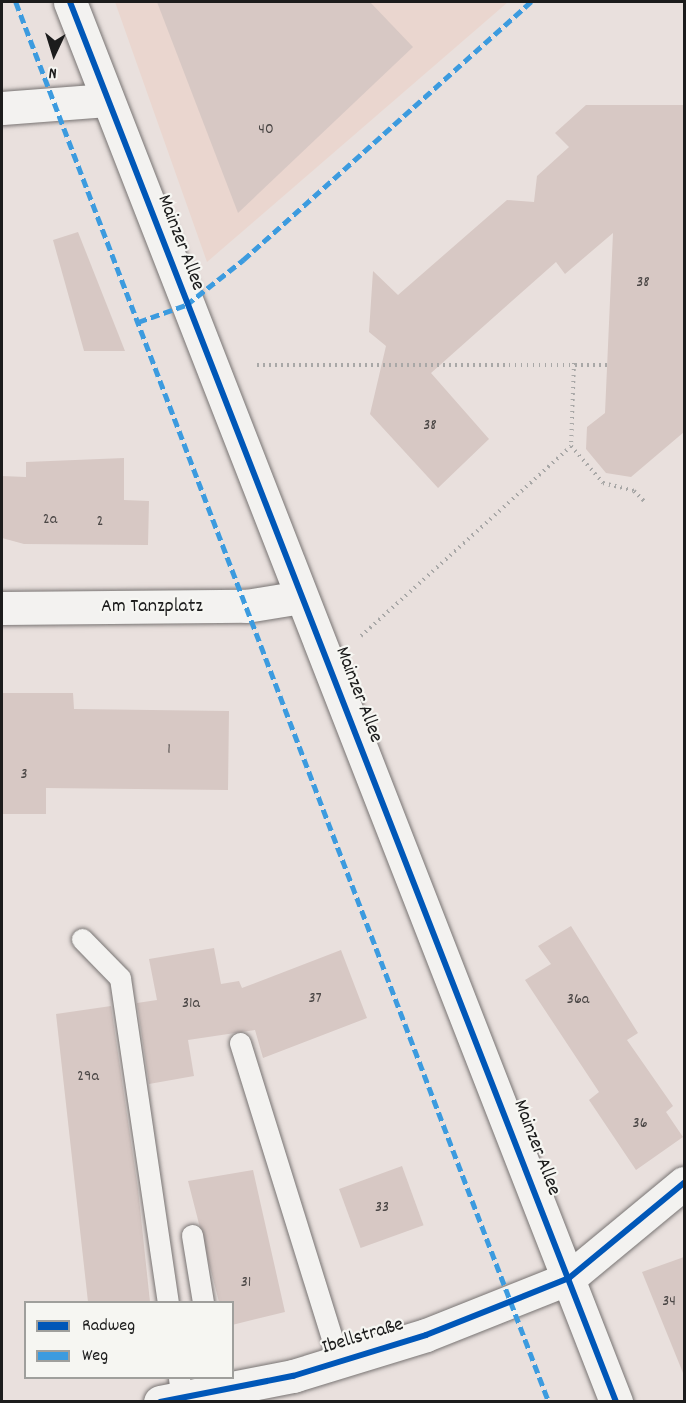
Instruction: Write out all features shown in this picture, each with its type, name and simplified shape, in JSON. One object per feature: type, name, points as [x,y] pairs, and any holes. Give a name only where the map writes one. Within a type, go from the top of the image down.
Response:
[{"type":"street","name":"Mainzer Allee","points":[[70,2],[616,1401]]},
{"type":"street","points":[[2,108],[107,100]]},
{"type":"street","name":"Am Tanzplatz","points":[[2,608],[246,606],[301,597]]},
{"type":"street","name":"Ibellstraße","points":[[174,1393],[339,1361],[426,1335],[569,1278],[684,1183]]},
{"type":"lane","points":[[82,939],[120,978],[168,1301]]},
{"type":"lane","points":[[240,1043],[339,1361]]},
{"type":"lane","points":[[192,1234],[203,1301]]},
{"type":"path","points":[[574,363],[571,446],[603,483],[634,491],[644,501]]},
{"type":"path","points":[[212,365],[608,364]]},
{"type":"path","points":[[328,664],[571,446]]},
{"type":"shaded area","points":[[115,2],[508,2],[207,262]]},
{"type":"building","points":[[157,2],[370,2],[413,47],[238,213]]},
{"type":"building","points":[[586,105],[684,105],[684,432],[631,477],[606,473],[586,449],[587,427],[605,413],[613,233],[565,274],[556,262],[431,373],[489,439],[438,488],[370,414],[386,346],[369,332],[373,271],[398,295],[507,200],[534,202],[537,176],[569,147],[555,133]]},
{"type":"building","points":[[78,232],[125,351],[84,351],[53,240]]},
{"type":"building","points":[[124,458],[124,500],[149,501],[148,545],[24,544],[2,538],[2,476],[26,477],[26,462]]},
{"type":"building","points":[[2,693],[73,693],[74,709],[229,711],[228,790],[46,788],[46,814],[2,814]]},
{"type":"building","points":[[571,926],[638,1033],[627,1040],[673,1106],[666,1112],[683,1137],[636,1170],[589,1100],[599,1092],[525,980],[551,964],[538,946]]},
{"type":"building","points":[[214,948],[221,984],[239,981],[242,988],[341,950],[367,1018],[263,1058],[255,1030],[188,1040],[194,1076],[149,1084],[137,1003],[157,1000],[149,959]]},
{"type":"building","points":[[111,1006],[138,1189],[150,1301],[88,1301],[56,1014]]},
{"type":"building","points":[[402,1166],[424,1225],[361,1248],[339,1189]]},
{"type":"building","points":[[253,1170],[285,1312],[234,1325],[234,1301],[219,1301],[188,1181]]},
{"type":"building","points":[[684,1257],[684,1372],[683,1373],[642,1272]]},
{"type":"marked path","points":[[16,2],[549,1402]]},
{"type":"marked path","points":[[138,322],[186,305],[243,260],[531,2]]},
{"type":"cycle path","points":[[70,2],[616,1402]]},
{"type":"cycle path","points":[[160,1402],[293,1376],[426,1335],[569,1278],[684,1183]]}]
